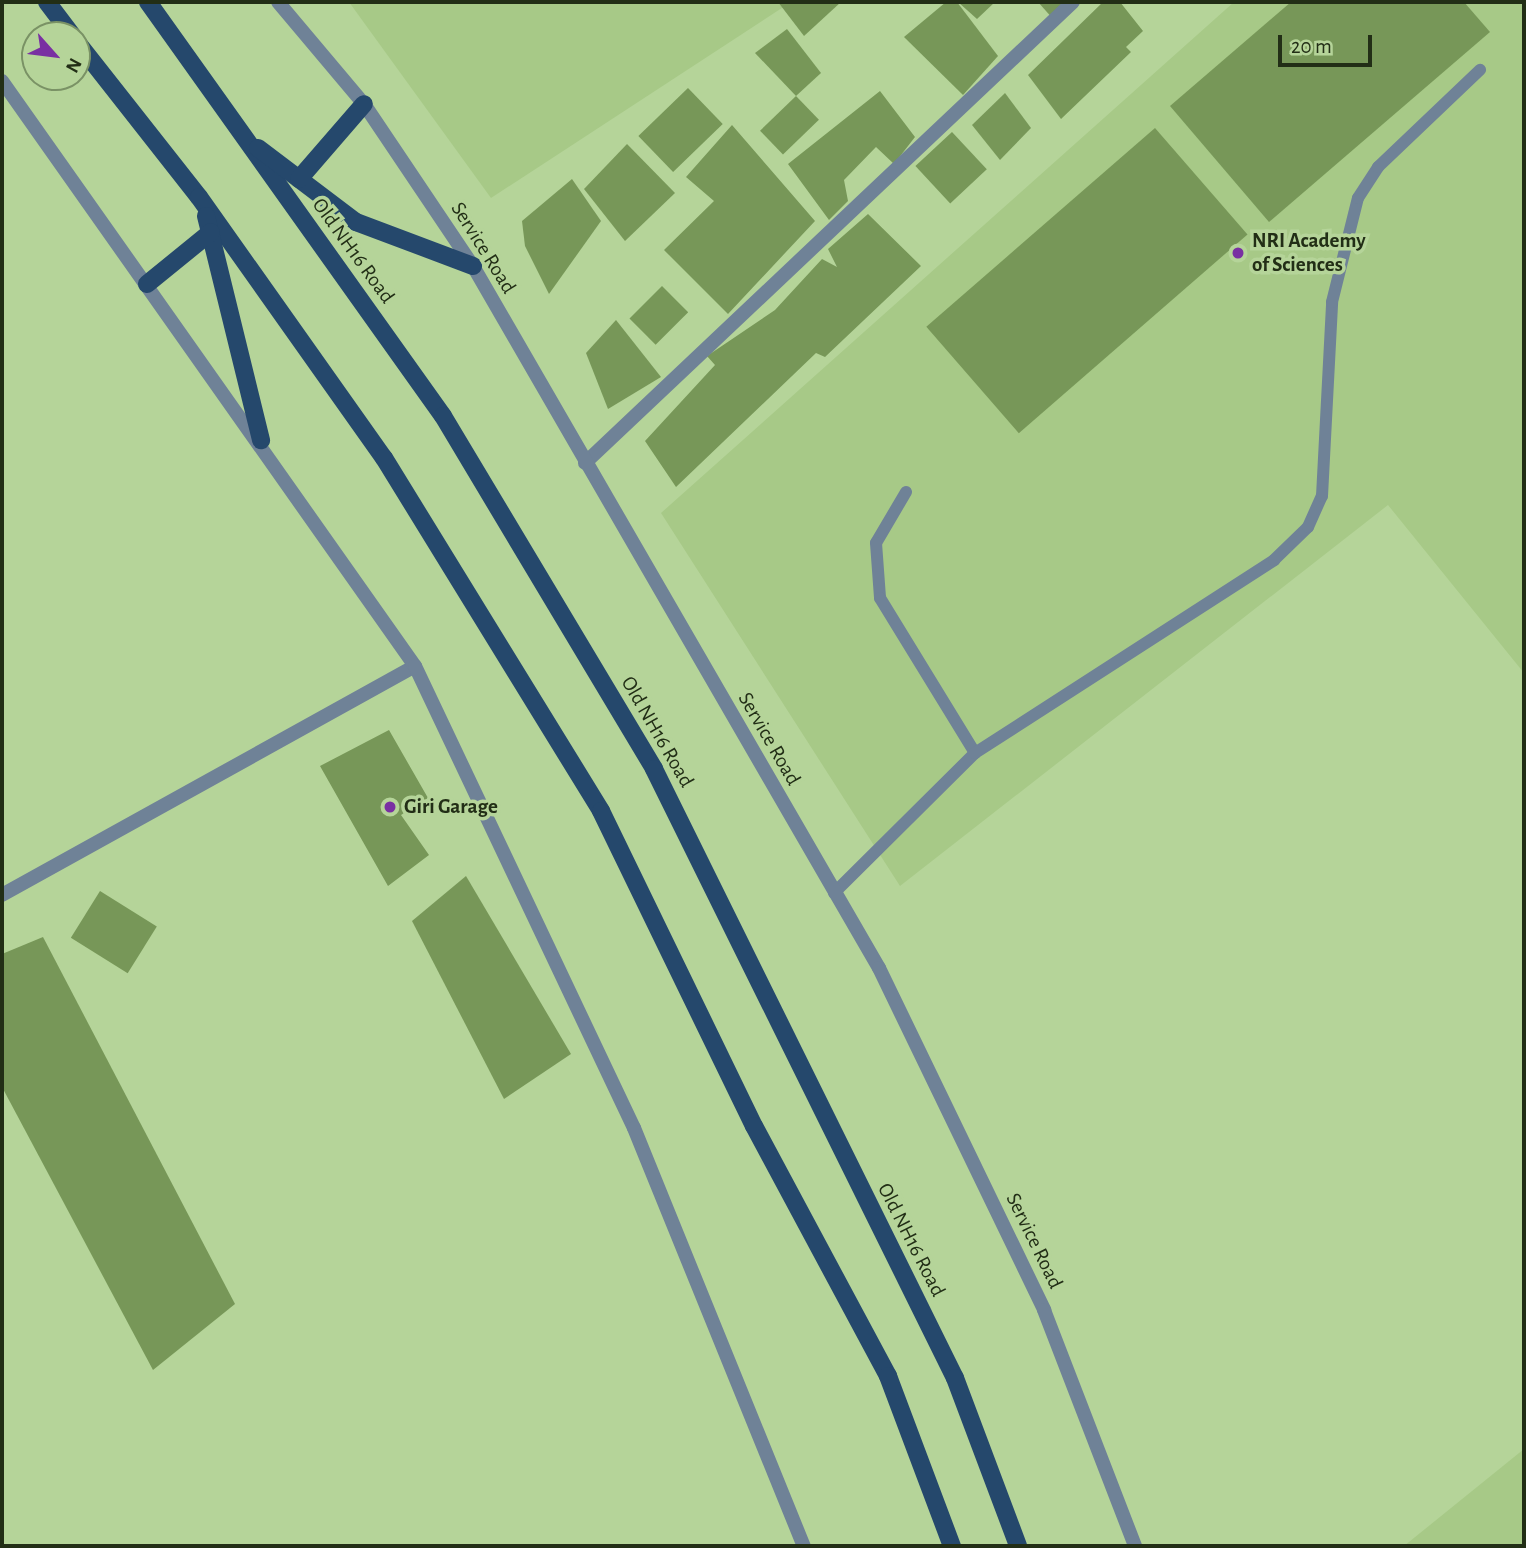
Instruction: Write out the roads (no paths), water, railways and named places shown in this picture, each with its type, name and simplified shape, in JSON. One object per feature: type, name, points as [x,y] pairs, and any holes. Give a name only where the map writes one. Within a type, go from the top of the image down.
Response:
[{"type":"main road","points":[[47,2],[61,21]]},
{"type":"main road","name":"Old NH16 Road","points":[[148,2],[443,416],[654,769],[955,1378],[1018,1546]]},
{"type":"main road","points":[[91,60],[199,197],[384,458],[601,811],[754,1126],[888,1376],[952,1546]]},
{"type":"main road","points":[[299,179],[364,104]]},
{"type":"main road","points":[[244,137],[356,222],[473,266]]},
{"type":"main road","points":[[199,197],[211,232],[261,440]]},
{"type":"main road","points":[[147,284],[211,232]]},
{"type":"street","name":"Service Road","points":[[278,2],[364,104],[473,266],[584,463],[878,968],[1044,1310],[1135,1546]]},
{"type":"street","points":[[584,463],[1073,2]]},
{"type":"street","points":[[2,80],[261,440],[415,666],[634,1128],[804,1546]]},
{"type":"street","points":[[2,895],[415,666]]},
{"type":"lane","points":[[834,893],[975,753],[1274,560],[1308,527],[1322,496],[1332,302],[1358,198],[1378,167],[1480,70]]},
{"type":"lane","points":[[906,492],[876,543],[880,598],[975,753]]},
{"type":"place","name":"NRI Academy of Sciences","points":[[1238,253]]},
{"type":"place","name":"Giri Garage","points":[[390,807]]}]
